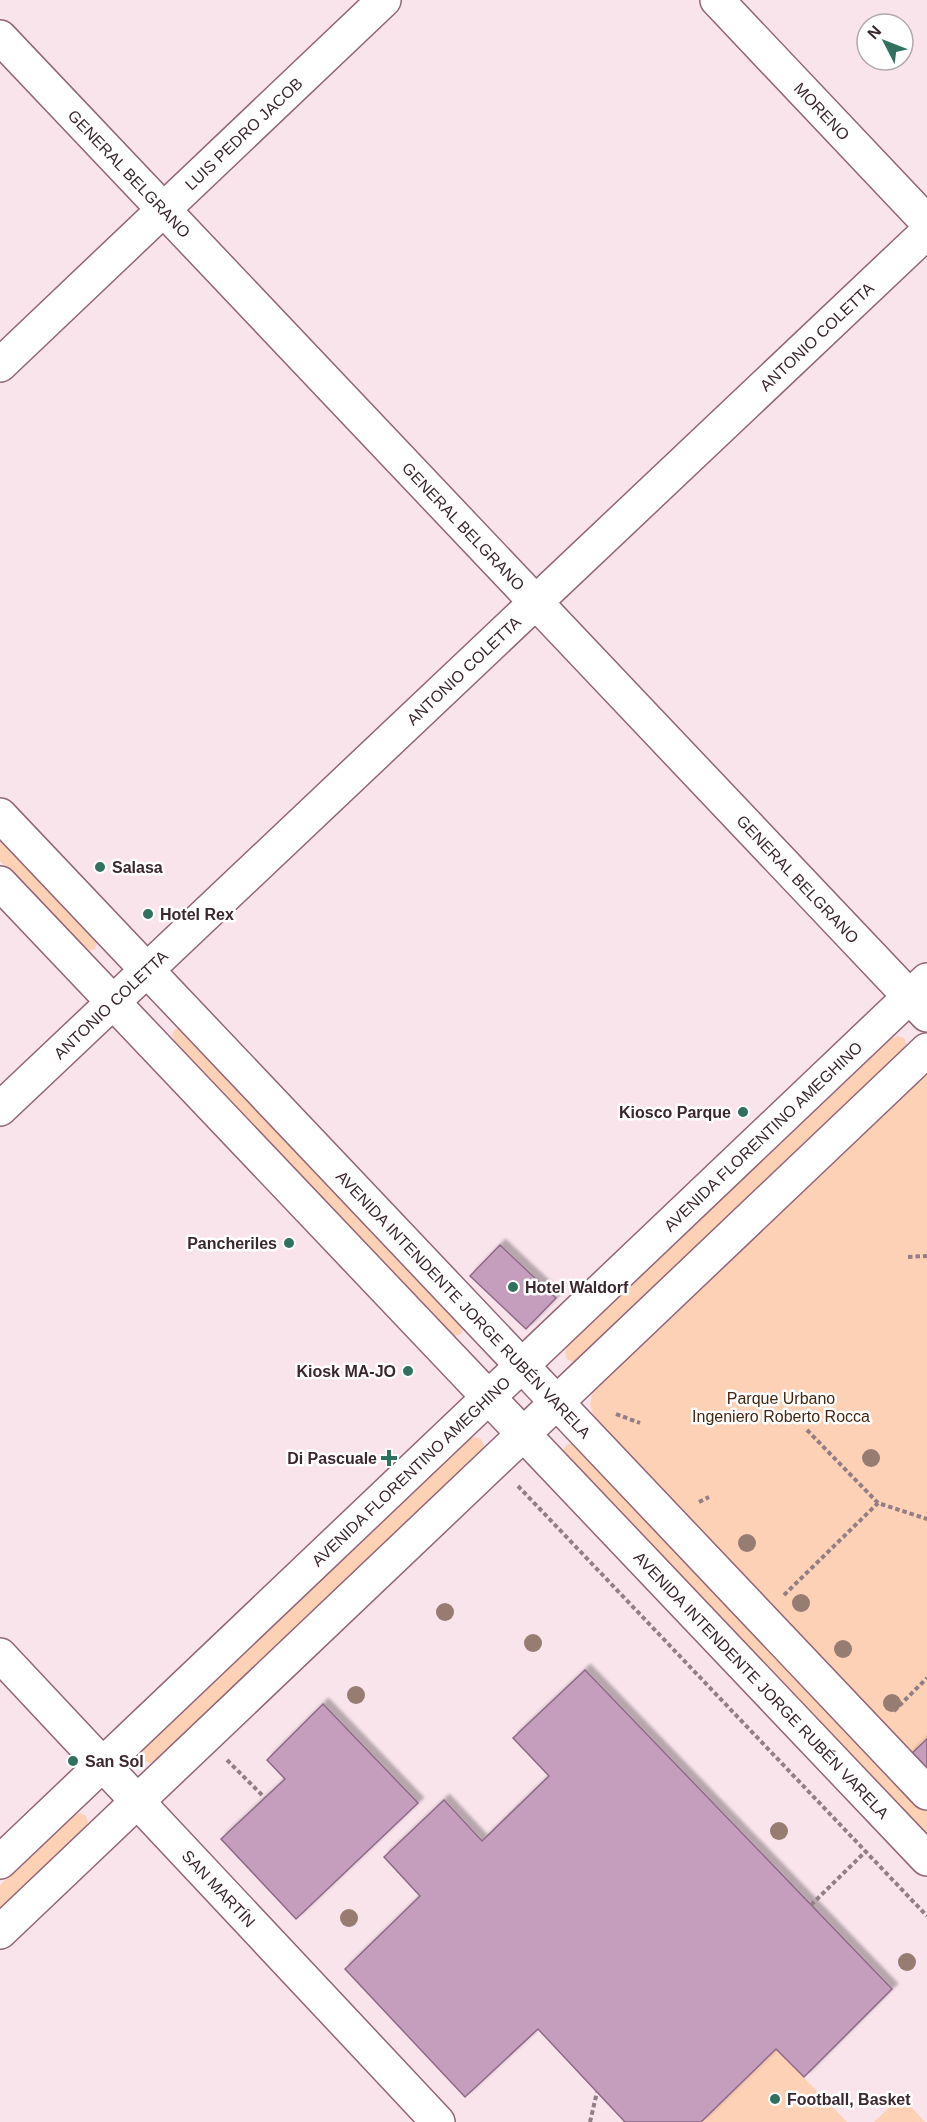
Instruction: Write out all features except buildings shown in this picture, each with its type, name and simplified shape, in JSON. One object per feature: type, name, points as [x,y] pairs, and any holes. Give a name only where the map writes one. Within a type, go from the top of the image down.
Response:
[{"type":"main road","name":"LUIS PEDRO JACOB","points":[[0,365],[384,0]]},
{"type":"main road","name":"MORENO","points":[[717,0],[927,222]]},
{"type":"main road","name":"GENERAL BELGRANO","points":[[0,37],[535,602],[921,997]]},
{"type":"main road","name":"ANTONIO COLETTA","points":[[0,1109],[927,232]]},
{"type":"main road","name":"AVENIDA INTENDENTE JORGE RUBÉN VARELA","points":[[0,815],[927,1793]]},
{"type":"main road","name":"AVENIDA INTENDENTE JORGE RUBÉN VARELA","points":[[0,883],[927,1859]]},
{"type":"main road","name":"AVENIDA FLORENTINO AMEGHINO","points":[[0,1862],[488,1397],[921,997]]},
{"type":"main road","points":[[0,1932],[927,1050]]},
{"type":"main road","name":"SAN MARTÍN","points":[[0,1655],[438,2122]]},
{"type":"path","points":[[908,1257],[927,1256]]},
{"type":"path","points":[[807,1430],[878,1503],[927,1519]]},
{"type":"path","points":[[513,1482],[927,1916]]},
{"type":"path","points":[[779,1600],[878,1503]]},
{"type":"path","points":[[888,1716],[927,1678]]},
{"type":"path","points":[[205,1737],[265,1798]]},
{"type":"path","points":[[811,1905],[894,1825]]},
{"type":"path","points":[[590,2122],[597,2092]]},
{"type":"green space","points":[[0,835],[95,937],[97,943],[95,949],[88,951],[82,948],[0,861]]},
{"type":"green space","points":[[181,1027],[463,1328],[461,1334],[454,1336],[448,1334],[175,1042],[172,1035],[175,1029]]},
{"type":"green space","points":[[898,1036],[904,1038],[907,1045],[904,1051],[579,1359],[573,1362],[567,1359],[565,1353],[567,1346],[892,1038]]},
{"type":"green space","name":"Parque Urbano Ingeniero Roberto Rocca","points":[[927,1070],[927,1739],[909,1756],[597,1425],[590,1405],[594,1384]]},
{"type":"green space","points":[[475,1437],[481,1439],[484,1446],[481,1452],[157,1760],[150,1763],[144,1760],[142,1754],[144,1747],[469,1439]]},
{"type":"green space","points":[[572,1443],[578,1446],[927,1812],[927,1838],[566,1458],[563,1451],[566,1445]]},
{"type":"green space","points":[[80,1813],[86,1816],[88,1822],[85,1829],[0,1910],[0,1885],[73,1815]]},
{"type":"green space","name":"Football, Basket","points":[[776,2049],[847,2122],[701,2122]]},
{"type":"green space","points":[[901,2096],[925,2122],[874,2122]]},
{"type":"place","name":"Salasa","points":[[100,867]]},
{"type":"place","name":"Hotel Rex","points":[[148,914]]},
{"type":"place","name":"Kiosco Parque","points":[[743,1112]]},
{"type":"place","name":"Pancheriles","points":[[289,1243]]},
{"type":"place","name":"Hotel Waldorf","points":[[513,1287]]},
{"type":"place","name":"Kiosk MA-JO","points":[[408,1371]]},
{"type":"place","name":"Di Pascuale","points":[[389,1458]]},
{"type":"place","name":"San Sol","points":[[73,1761]]},
{"type":"place","name":"Football, Basket","points":[[775,2099]]}]
